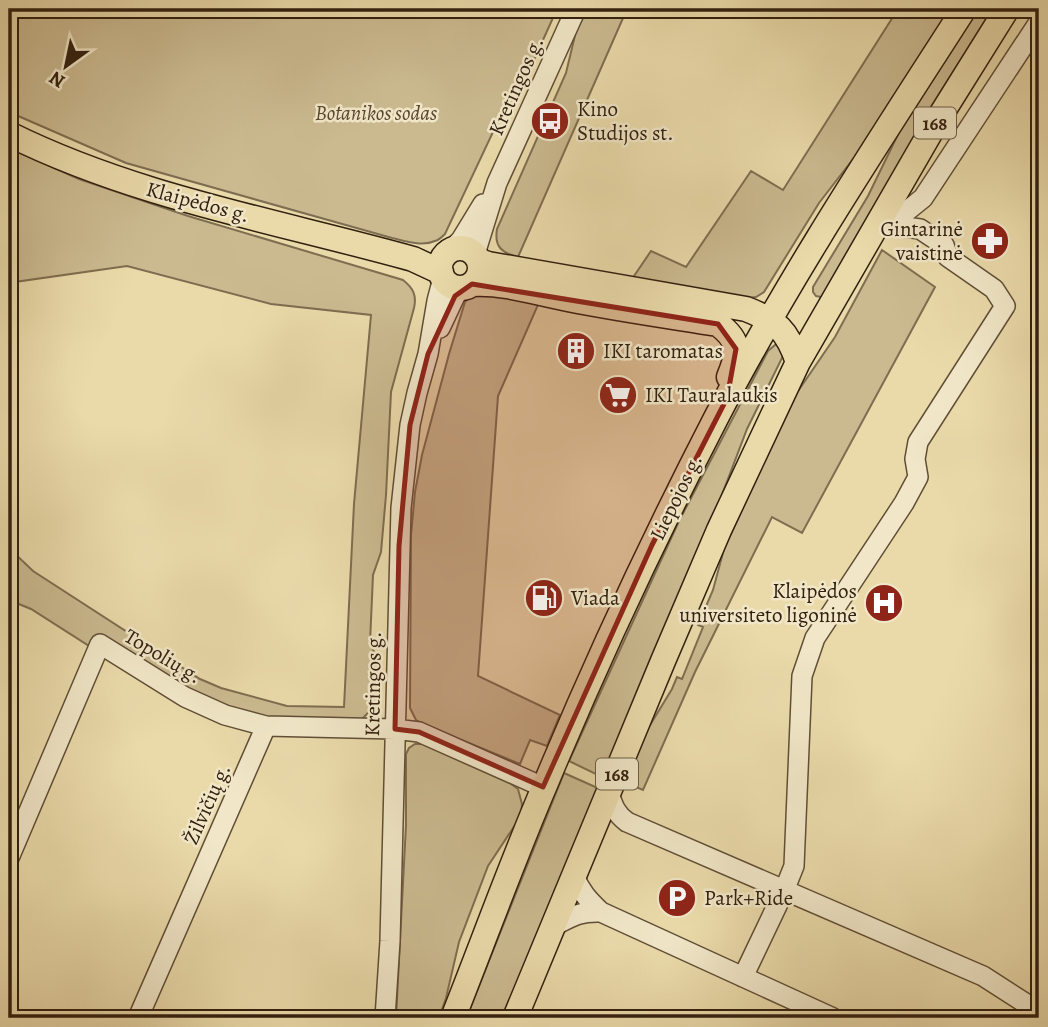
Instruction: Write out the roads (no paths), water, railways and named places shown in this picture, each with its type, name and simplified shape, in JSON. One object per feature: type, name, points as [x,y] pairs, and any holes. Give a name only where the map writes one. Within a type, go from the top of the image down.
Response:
[{"type":"main road","name":"Liepojos g.","points":[[453,1018],[544,787],[652,545],[770,319],[964,9]]},
{"type":"main road","name":"168","points":[[515,1018],[719,530],[798,362],[937,121],[1007,9]]},
{"type":"main road","name":"Klaipėdos g.","points":[[9,134],[75,164],[153,191],[403,256]]},
{"type":"main road","points":[[746,309],[763,302],[771,295],[791,265],[809,255]]},
{"type":"main road","points":[[403,256],[459,268],[505,286],[718,324],[733,338],[736,349],[736,359],[727,384],[727,398]]},
{"type":"main road","points":[[459,268],[488,264],[746,309],[770,319],[787,336],[798,362]]},
{"type":"main road","points":[[793,282],[806,306],[816,309],[830,306]]},
{"type":"street","name":"Kretingos g.","points":[[385,1018],[390,941],[399,546],[405,458],[417,393],[433,325],[459,268],[483,228],[497,183],[576,9]]},
{"type":"street","points":[[868,239],[923,198],[1036,26]]},
{"type":"street","name":"Kretingos g.","points":[[428,354],[455,296],[461,240],[497,183]]},
{"type":"street","points":[[920,229],[923,198]]},
{"type":"street","points":[[743,977],[794,866],[802,676],[815,638],[904,503],[918,477],[915,458],[918,442],[1005,306],[994,289],[948,257],[944,245],[920,229],[890,225]]},
{"type":"street","points":[[483,228],[492,249],[509,267]]},
{"type":"street","name":"Klaipėdos g.","points":[[403,256],[424,275],[429,287],[433,325]]},
{"type":"street","name":"Topolių g.","points":[[9,858],[100,644],[185,697],[225,715],[266,726]]},
{"type":"street","points":[[266,726],[419,732],[544,787]]},
{"type":"street","name":"Žilvičių g.","points":[[138,1018],[266,726]]},
{"type":"street","points":[[609,793],[614,809],[627,822],[983,976],[1039,1012]]},
{"type":"street","points":[[586,847],[602,833],[627,822]]},
{"type":"street","points":[[575,875],[584,896],[601,912],[832,1018]]},
{"type":"street","points":[[552,928],[577,913],[601,912]]},
{"type":"place","name":"Kino Studijos st.","points":[[550,121]]},
{"type":"place","name":"Gintarinė vaistinė","points":[[990,241]]},
{"type":"place","name":"IKI taromatas","points":[[576,351]]},
{"type":"place","name":"IKI Tauralaukis","points":[[618,395]]},
{"type":"place","name":"Viada","points":[[544,598]]},
{"type":"place","name":"Klaipėdos universiteto ligoninė","points":[[884,603]]},
{"type":"place","name":"Park+Ride","points":[[677,898]]},
{"type":"park label","name":"Botanikos sodas","points":[[376,113]]}]
